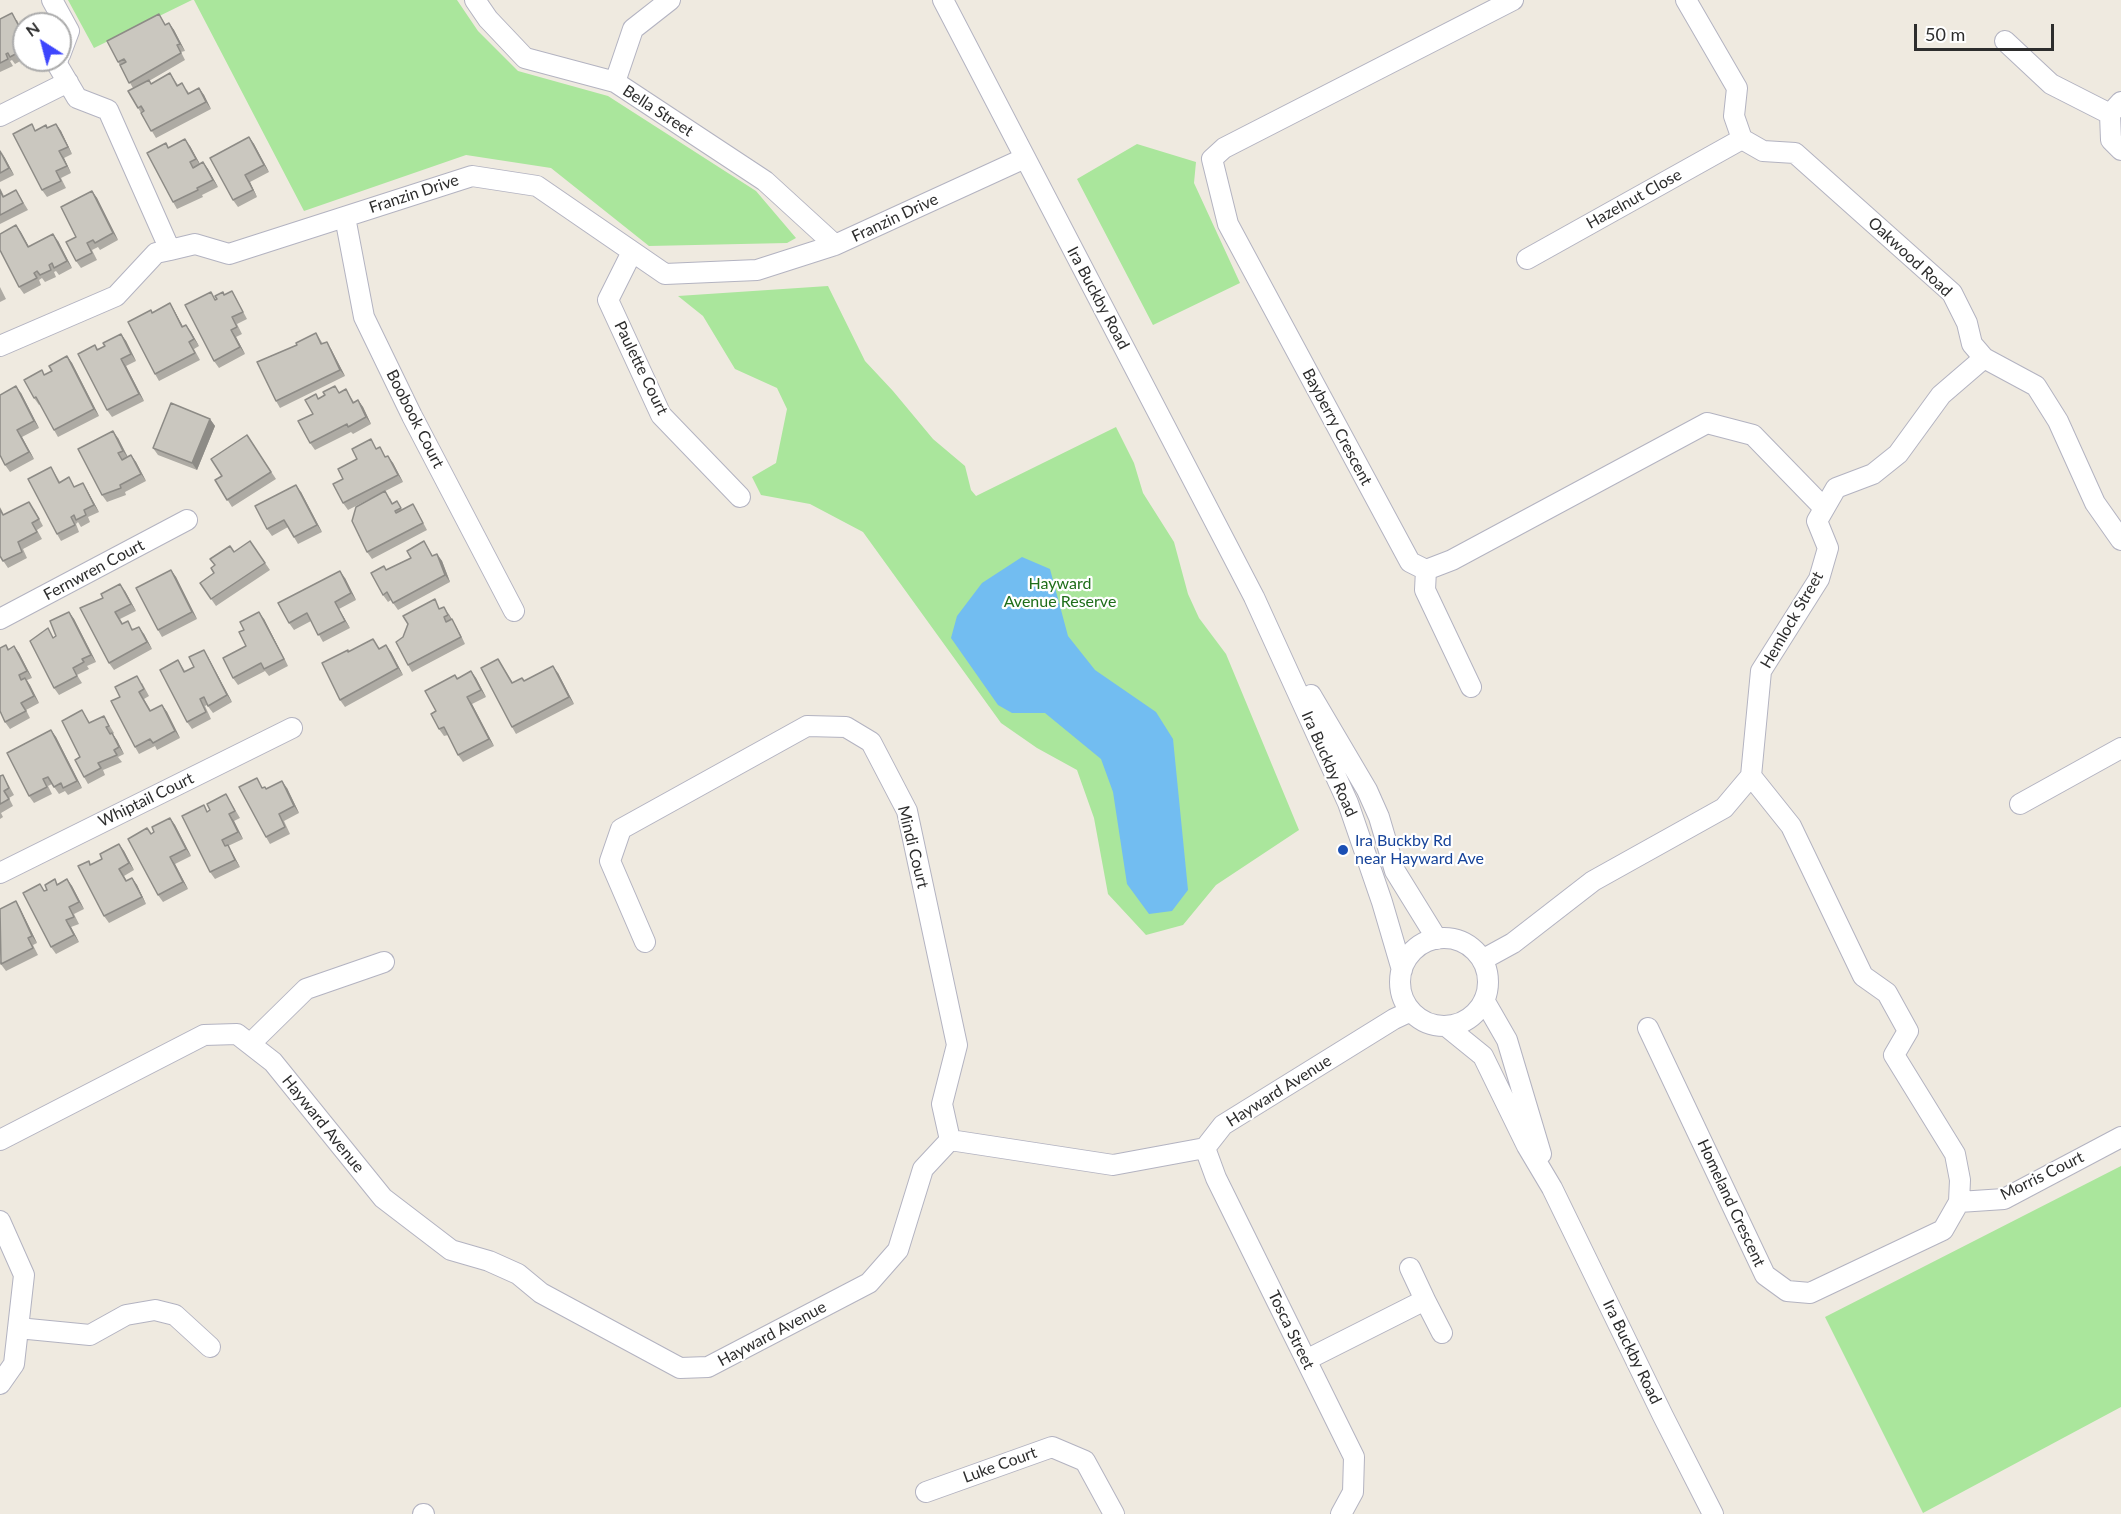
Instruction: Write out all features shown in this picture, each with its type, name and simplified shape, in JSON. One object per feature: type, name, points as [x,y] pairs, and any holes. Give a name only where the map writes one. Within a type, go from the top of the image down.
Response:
[{"type":"street","name":"Bella Street","points":[[475,0],[488,19],[525,58],[615,82],[765,181],[835,245]]},
{"type":"street","points":[[615,82],[633,29],[670,0]]},
{"type":"street","name":"Ira Buckby Road","points":[[942,0],[1254,597],[1367,790],[1379,817],[1395,871],[1437,939]]},
{"type":"street","name":"Bayberry Crescent","points":[[1426,570],[1410,562],[1228,224],[1212,159],[1224,148],[1513,0]]},
{"type":"street","points":[[1686,0],[1737,88],[1734,116],[1742,139]]},
{"type":"street","points":[[2005,41],[2050,84],[2116,108],[2112,140],[2121,150]]},
{"type":"street","points":[[0,346],[116,296],[156,253],[170,250],[108,110],[77,98],[62,72]]},
{"type":"street","points":[[0,116],[68,82]]},
{"type":"street","name":"Hazelnut Close","points":[[1527,259],[1742,139]]},
{"type":"street","name":"Oakwood Road","points":[[1742,139],[1763,151],[1795,153],[1952,293],[1967,323],[1972,344],[1984,358]]},
{"type":"street","name":"Franzin Drive","points":[[170,250],[195,244],[229,254],[472,176],[537,186],[664,274],[757,270],[835,245],[1025,158]]},
{"type":"street","name":"Boobook Court","points":[[345,217],[364,317],[412,416],[514,611]]},
{"type":"street","name":"Paulette Court","points":[[632,252],[608,300],[661,415],[740,497]]},
{"type":"street","points":[[1471,687],[1425,590],[1426,570],[1452,560],[1707,423],[1753,435],[1824,508],[1836,488],[1873,474],[1898,454],[1941,394],[1984,358],[2036,386],[2058,420],[2095,503],[2121,540]]},
{"type":"street","name":"Hemlock Street","points":[[1751,776],[1761,671],[1819,579],[1828,548],[1817,521],[1824,508]]},
{"type":"street","name":"Fernwren Court","points":[[0,619],[187,520]]},
{"type":"street","name":"Ira Buckby Road","points":[[1254,597],[1348,803],[1382,902],[1402,970]]},
{"type":"street","name":"Mindi Court","points":[[645,942],[610,861],[621,829],[807,726],[846,727],[871,742],[907,811],[957,1046],[942,1104],[950,1140]]},
{"type":"street","name":"Whiptail Court","points":[[0,873],[292,728]]},
{"type":"street","points":[[2020,804],[2121,748]]},
{"type":"street","points":[[1482,960],[1513,943],[1593,881],[1724,808],[1751,776],[1791,826],[1863,976],[1887,993],[1908,1031],[1894,1055],[1955,1154],[1960,1180],[1959,1202]]},
{"type":"street","points":[[1437,939],[1450,939],[1474,950],[1482,960],[1487,973],[1488,987],[1484,1000],[1477,1010],[1458,1024],[1433,1025],[1421,1020],[1411,1011],[1401,992],[1402,970],[1407,959],[1425,942],[1437,939]]},
{"type":"street","points":[[251,1043],[306,989],[384,962]]},
{"type":"street","name":"Ira Buckby Road","points":[[1484,1000],[1508,1040],[1552,1188]]},
{"type":"street","name":"Hayward Avenue","points":[[1205,1148],[1223,1125],[1394,1018],[1411,1011]]},
{"type":"street","name":"Ira Buckby Road","points":[[1446,1026],[1483,1056],[1527,1146],[1552,1188],[1713,1514]]},
{"type":"street","name":"Homeland Crescent","points":[[1648,1028],[1765,1275],[1786,1291],[1810,1293],[1943,1230],[1959,1202]]},
{"type":"street","name":"Hayward Avenue","points":[[0,1140],[204,1035],[237,1034],[273,1062],[382,1198],[451,1250],[489,1261],[518,1274],[541,1293],[680,1368],[708,1367],[869,1283],[898,1250],[923,1169],[950,1140]]},
{"type":"street","name":"Morris Court","points":[[1959,1202],[2004,1199],[2121,1137]]},
{"type":"street","points":[[950,1140],[1113,1165],[1205,1148]]},
{"type":"street","name":"Tosca Street","points":[[1205,1148],[1216,1178],[1354,1457],[1353,1492],[1341,1514]]},
{"type":"street","points":[[0,1221],[24,1275],[14,1364],[0,1384]]},
{"type":"street","points":[[1410,1268],[1442,1333]]},
{"type":"street","points":[[1306,1360],[1425,1300]]},
{"type":"street","points":[[18,1328],[90,1335],[126,1314],[155,1310],[175,1315],[210,1347]]},
{"type":"street","name":"Luke Court","points":[[926,1492],[1052,1447],[1085,1461],[1114,1514]]},
{"type":"green space","points":[[68,0],[192,0],[94,48]]},
{"type":"green space","points":[[194,0],[457,0],[478,31],[518,71],[608,96],[756,191],[796,238],[787,243],[649,246],[551,168],[466,155],[304,211]]},
{"type":"green space","points":[[1137,144],[1196,162],[1194,183],[1240,283],[1153,325],[1077,179]]},
{"type":"green space","name":"Hayward Avenue Reserve","points":[[828,286],[865,361],[933,439],[965,466],[971,490],[976,496],[1116,427],[1134,463],[1143,493],[1174,542],[1188,594],[1199,618],[1226,654],[1299,830],[1216,885],[1183,925],[1146,935],[1108,894],[1094,818],[1077,770],[1037,748],[1001,723],[863,532],[810,504],[761,495],[752,477],[776,463],[787,409],[777,388],[735,369],[703,316],[678,296]]},
{"type":"green space","points":[[2121,1166],[2121,1407],[1923,1513],[1825,1317]]},
{"type":"water","points":[[1022,557],[1050,569],[1068,636],[1095,670],[1156,712],[1173,739],[1188,890],[1172,911],[1149,914],[1127,884],[1113,792],[1101,759],[1045,713],[1012,713],[998,705],[951,638],[957,616],[982,583]]},
{"type":"building","points":[[12,13],[12,56],[6,54],[8,59],[0,63],[0,19]]},
{"type":"building","points":[[159,14],[165,25],[169,23],[180,44],[177,45],[181,53],[129,83],[120,65],[126,62],[124,59],[118,62],[107,41]]},
{"type":"building","points":[[170,73],[177,86],[182,83],[188,94],[199,88],[206,102],[151,131],[141,113],[144,111],[141,106],[138,108],[128,91],[149,80],[151,84]]},
{"type":"building","points":[[32,124],[35,131],[46,125],[47,128],[56,124],[68,147],[59,151],[67,166],[56,171],[61,181],[42,190],[13,134]]},
{"type":"building","points":[[249,137],[264,165],[245,175],[253,190],[233,200],[210,158]]},
{"type":"building","points":[[185,139],[196,159],[190,162],[193,168],[203,162],[213,180],[173,202],[147,153],[166,143],[168,148]]},
{"type":"building","points":[[0,151],[9,168],[0,173]]},
{"type":"building","points":[[0,190],[3,197],[16,190],[23,203],[0,215]]},
{"type":"building","points":[[92,191],[113,233],[95,243],[93,240],[87,243],[92,253],[76,261],[66,242],[76,237],[61,207]]},
{"type":"building","points":[[16,225],[28,247],[53,234],[67,261],[54,268],[52,263],[49,265],[51,270],[40,275],[37,271],[34,273],[37,278],[19,287],[0,250],[0,234]]},
{"type":"building","points":[[232,291],[243,312],[232,317],[237,327],[231,330],[240,347],[214,361],[185,305],[211,292],[215,300],[217,299],[215,296]]},
{"type":"building","points":[[170,303],[182,327],[186,325],[194,339],[189,342],[195,353],[155,374],[128,322]]},
{"type":"building","points":[[316,333],[321,344],[327,342],[340,370],[276,401],[257,362],[297,345],[296,343]]},
{"type":"building","points":[[121,334],[131,354],[121,359],[139,394],[107,410],[78,354],[95,345],[97,350],[105,346],[103,343]]},
{"type":"building","points":[[67,356],[94,409],[54,430],[24,380],[42,370],[44,375],[52,371],[49,366]]},
{"type":"building","points":[[16,386],[34,421],[17,430],[29,452],[5,465],[0,455],[0,395]]},
{"type":"building","points":[[335,386],[339,393],[346,389],[353,403],[358,400],[366,417],[310,443],[298,421],[313,414],[305,400],[316,394],[318,399],[325,395],[323,392]]},
{"type":"building","points":[[171,403],[210,419],[192,463],[153,448]]},
{"type":"building","points":[[113,431],[123,451],[118,453],[122,460],[131,455],[141,474],[120,485],[121,488],[102,495],[78,449]]},
{"type":"building","points":[[247,435],[271,472],[227,500],[215,480],[222,476],[211,459]]},
{"type":"building","points":[[371,439],[376,449],[380,447],[385,457],[388,456],[398,475],[343,503],[333,484],[343,479],[338,469],[357,459],[352,449]]},
{"type":"building","points":[[51,467],[59,483],[69,477],[74,487],[83,483],[94,505],[84,510],[86,515],[76,520],[74,515],[71,517],[75,525],[57,534],[28,479]]},
{"type":"building","points":[[296,485],[317,525],[294,537],[284,520],[267,529],[255,506]]},
{"type":"building","points":[[385,491],[392,504],[397,501],[401,508],[395,511],[396,513],[413,504],[423,523],[367,552],[352,521],[356,507]]},
{"type":"building","points":[[29,502],[39,519],[32,523],[37,532],[18,542],[22,552],[3,561],[0,556],[0,509],[3,515]]},
{"type":"building","points":[[250,541],[265,563],[211,599],[200,583],[214,573],[211,568],[215,565],[210,559],[230,546],[234,552]]},
{"type":"building","points":[[424,541],[432,556],[437,554],[445,575],[393,603],[387,592],[383,595],[371,573],[384,566],[386,570],[411,558],[407,551]]},
{"type":"building","points":[[171,570],[192,612],[158,630],[136,588]]},
{"type":"building","points":[[340,571],[351,593],[335,602],[345,621],[318,635],[307,613],[289,623],[278,603]]},
{"type":"building","points":[[120,584],[131,604],[115,612],[122,624],[128,621],[132,630],[139,627],[147,642],[109,663],[80,608],[103,598],[101,594]]},
{"type":"building","points":[[435,599],[439,609],[444,607],[448,615],[444,617],[446,622],[452,619],[461,637],[408,665],[396,642],[403,637],[408,624],[403,616]]},
{"type":"building","points":[[69,612],[91,655],[82,659],[84,662],[73,668],[77,676],[54,688],[30,641],[48,628],[53,638],[56,636],[50,621]]},
{"type":"building","points":[[259,612],[284,659],[264,669],[261,663],[233,678],[223,658],[246,646],[239,632],[244,630],[240,622]]},
{"type":"building","points":[[373,639],[379,649],[386,645],[398,668],[340,700],[322,663]]},
{"type":"building","points":[[6,645],[8,650],[14,646],[27,671],[19,675],[21,680],[25,678],[34,696],[21,703],[26,711],[5,722],[0,711],[0,648]]},
{"type":"building","points":[[204,650],[227,695],[208,706],[204,697],[200,699],[206,712],[187,722],[160,670],[178,660],[184,672],[194,667],[189,657]]},
{"type":"building","points":[[498,659],[512,683],[522,678],[524,681],[553,666],[569,697],[512,727],[481,668]]},
{"type":"building","points":[[471,671],[481,690],[467,697],[489,739],[458,755],[444,727],[439,729],[431,714],[436,711],[425,691],[455,675],[457,679]]},
{"type":"building","points":[[137,676],[144,689],[139,692],[150,711],[162,705],[175,731],[153,743],[150,739],[135,747],[111,701],[120,697],[115,687]]},
{"type":"building","points":[[82,710],[89,723],[104,716],[109,726],[106,727],[119,747],[114,750],[117,755],[98,763],[101,768],[84,777],[75,760],[80,757],[62,721]]},
{"type":"building","points":[[51,730],[77,781],[63,788],[61,783],[54,787],[48,777],[43,779],[47,787],[29,796],[7,753]]},
{"type":"building","points":[[3,775],[9,788],[4,791],[9,799],[0,804],[0,776]]},
{"type":"building","points":[[257,778],[262,788],[266,789],[282,781],[294,806],[279,814],[285,827],[266,837],[239,787]]},
{"type":"building","points":[[226,794],[235,811],[229,814],[238,832],[222,840],[225,846],[228,845],[235,860],[210,872],[182,816],[204,805],[207,812],[210,810],[207,804]]},
{"type":"building","points":[[170,818],[186,849],[170,857],[183,882],[158,895],[128,839],[147,828],[151,834],[154,832],[152,827]]},
{"type":"building","points":[[119,844],[129,863],[119,869],[126,881],[132,878],[142,897],[104,916],[78,866],[89,861],[90,865],[102,859],[100,854]]},
{"type":"building","points":[[55,879],[57,885],[67,879],[79,902],[69,907],[74,917],[66,920],[74,935],[51,947],[23,893],[40,884],[44,891],[47,890],[45,885]]},
{"type":"building","points":[[16,901],[32,936],[28,938],[33,948],[1,964],[0,909]]},
{"type":"place","name":"Ira Buckby Rd near Hayward Ave","points":[[1343,850]]}]
